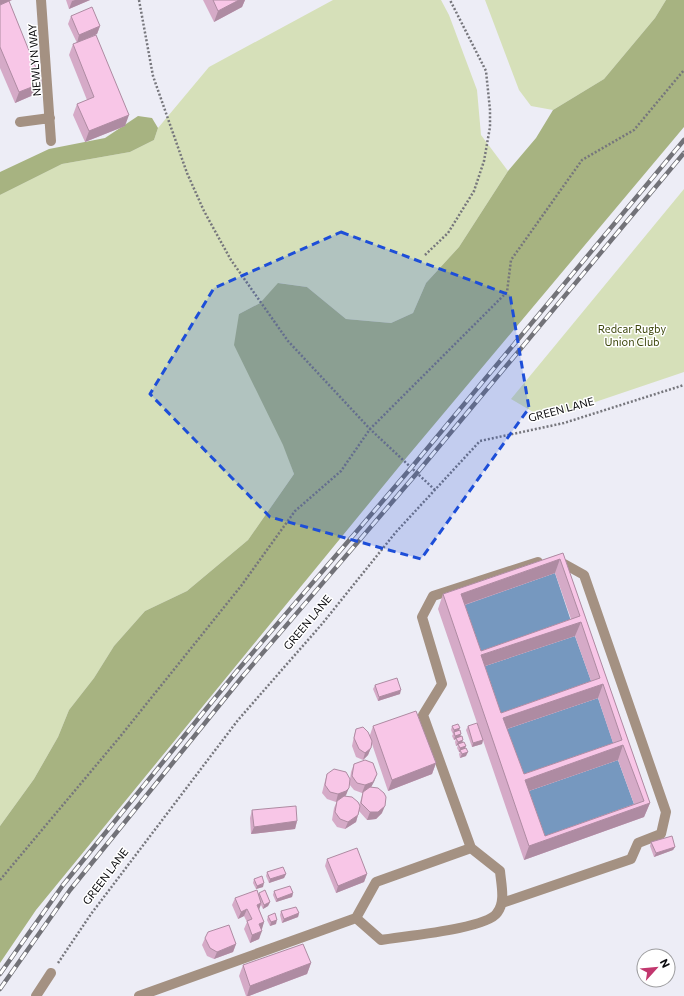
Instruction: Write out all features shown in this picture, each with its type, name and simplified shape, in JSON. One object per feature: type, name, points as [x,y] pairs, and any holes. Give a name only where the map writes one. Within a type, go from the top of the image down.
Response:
[{"type":"street","name":"NEWLYN WAY","points":[[41,0],[51,141]]},
{"type":"street","points":[[20,122],[50,118]]},
{"type":"street","points":[[356,918],[381,940],[475,926],[497,914],[502,903],[500,871],[471,848],[423,715],[442,684],[422,616],[433,596],[552,557],[584,575],[666,812],[661,834],[638,843],[631,859],[502,903]]},
{"type":"street","points":[[139,996],[356,918],[376,882],[471,848]]},
{"type":"street","points":[[38,996],[51,973]]},
{"type":"path","points":[[139,0],[153,76],[187,173],[204,212],[231,260],[280,330],[370,429],[435,490]]},
{"type":"path","points":[[425,255],[448,233],[474,191],[484,161],[490,127],[486,71],[450,0]]},
{"type":"path","points":[[0,880],[124,732],[240,586],[295,511],[341,471],[370,429],[507,292],[511,260],[582,160],[634,130],[684,70]]},
{"type":"path","name":"GREEN LANE","points":[[51,973],[92,914],[238,720],[322,624],[396,532],[480,441],[564,423],[684,385]]},
{"type":"highlighted area","points":[[341,232],[510,295],[529,408],[421,559],[270,517],[150,394],[214,288]]},
{"type":"green space","points":[[333,0],[441,0],[449,15],[477,90],[481,135],[508,171],[459,247],[426,283],[413,313],[391,323],[346,319],[307,287],[279,283],[260,303],[239,314],[294,474],[248,540],[187,591],[145,611],[114,646],[94,678],[69,710],[58,737],[34,779],[0,826],[0,195],[62,164],[130,152],[154,140],[158,128],[209,67]]},
{"type":"green space","points":[[485,0],[666,0],[655,18],[604,79],[553,110],[531,106],[519,90]]},
{"type":"green space","points":[[666,0],[684,0],[684,127],[407,457],[36,910],[0,963],[0,826],[34,779],[58,737],[69,710],[94,678],[114,646],[145,611],[187,591],[248,540],[294,474],[283,445],[234,345],[239,314],[260,303],[278,283],[307,287],[346,319],[391,323],[413,313],[426,283],[459,247],[508,171],[536,138],[553,110],[604,79],[655,18]]},
{"type":"green space","points":[[138,116],[152,118],[158,128],[154,140],[130,152],[62,164],[0,195],[0,172],[49,149],[105,138]]},
{"type":"green space","name":"Redcar Rugby Union Club","points":[[684,189],[684,372],[545,419],[511,399]]},
{"type":"water","points":[[555,573],[574,630],[476,665],[455,608]]},
{"type":"water","points":[[575,636],[595,692],[496,727],[476,669]]},
{"type":"water","points":[[598,698],[617,754],[519,789],[498,732]]},
{"type":"water","points":[[618,760],[638,815],[540,850],[520,794]]},
{"type":"building","points":[[213,0],[239,0],[218,11]]},
{"type":"building","points":[[9,1],[42,83],[19,92],[0,47],[0,5]]},
{"type":"building","points":[[92,7],[100,26],[79,35],[71,16]]},
{"type":"building","points":[[96,35],[129,115],[89,131],[77,104],[94,97],[73,44]]},
{"type":"building","points":[[563,553],[650,803],[529,846],[443,594]],"holes":[[[560,559],[580,616],[481,651],[461,594]],[[581,622],[600,678],[501,713],[481,655]],[[603,684],[622,740],[524,774],[503,718]],[[623,745],[644,801],[545,836],[525,780]]]},
{"type":"building","points":[[397,678],[401,690],[379,697],[375,685]]},
{"type":"building","points":[[416,711],[436,763],[392,780],[373,726]]},
{"type":"building","points":[[477,723],[483,740],[473,743],[468,726]]},
{"type":"building","points":[[458,724],[460,728],[454,730],[452,726]]},
{"type":"building","points":[[363,727],[368,732],[372,741],[371,748],[365,753],[359,749],[354,738],[356,729]]},
{"type":"building","points":[[460,730],[461,734],[455,736],[454,732]]},
{"type":"building","points":[[462,736],[463,740],[458,742],[456,738]]},
{"type":"building","points":[[464,742],[466,746],[460,748],[458,744]]},
{"type":"building","points":[[466,748],[468,752],[462,754],[460,750]]},
{"type":"building","points":[[365,760],[373,763],[377,774],[373,782],[365,785],[357,783],[352,776],[354,764]]},
{"type":"building","points":[[334,769],[346,772],[350,779],[349,788],[338,794],[330,792],[325,785],[327,774]]},
{"type":"building","points":[[370,787],[378,788],[386,797],[385,806],[378,812],[370,812],[361,803],[363,792]]},
{"type":"building","points":[[344,796],[352,797],[360,806],[358,815],[348,822],[340,819],[335,812],[337,801]]},
{"type":"building","points":[[296,806],[297,821],[254,827],[252,810]]},
{"type":"building","points":[[672,836],[675,847],[656,853],[651,842]]},
{"type":"building","points":[[357,848],[367,874],[338,886],[327,859]]},
{"type":"building","points":[[283,867],[286,874],[270,879],[267,872]]},
{"type":"building","points":[[262,876],[264,883],[257,886],[254,879]]},
{"type":"building","points":[[290,886],[293,893],[277,899],[274,891]]},
{"type":"building","points":[[257,890],[261,903],[257,905],[264,922],[259,924],[262,931],[252,935],[247,921],[252,919],[247,909],[241,912],[235,898]]},
{"type":"building","points":[[265,890],[270,902],[264,905],[259,893]]},
{"type":"building","points":[[296,907],[299,913],[284,919],[281,911]]},
{"type":"building","points":[[275,913],[277,920],[271,922],[268,916]]},
{"type":"building","points":[[229,925],[236,944],[217,952],[210,948],[205,938],[208,932]]},
{"type":"building","points":[[303,944],[311,963],[250,986],[243,965]]},
{"type":"railway","points":[[0,974],[63,885],[237,671],[411,468],[684,140]]},
{"type":"railway","points":[[0,989],[70,890],[243,676],[417,473],[684,153]]}]
